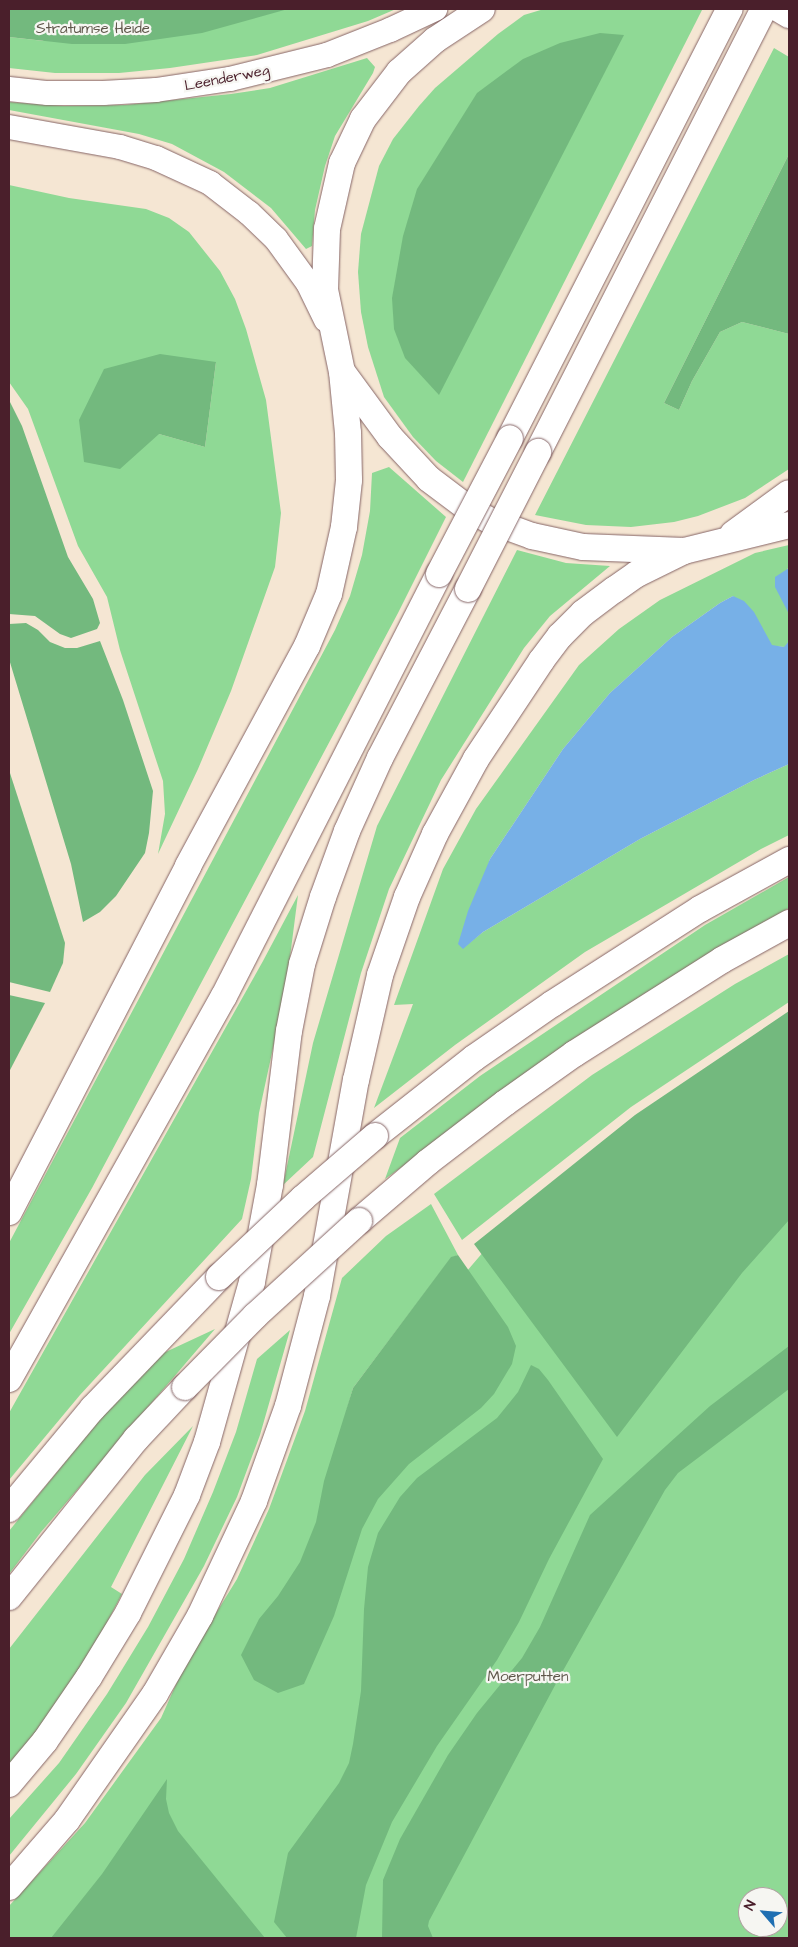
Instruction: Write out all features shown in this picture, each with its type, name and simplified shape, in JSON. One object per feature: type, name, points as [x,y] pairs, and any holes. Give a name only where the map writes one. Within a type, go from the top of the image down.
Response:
[{"type":"highway","points":[[9,1212],[320,618],[329,594],[339,554],[347,502],[348,432],[342,372],[325,290],[324,258],[330,205],[349,146],[370,107],[399,72],[435,40],[482,9]]},
{"type":"highway","points":[[9,1379],[224,996],[730,9]]},
{"type":"highway","points":[[9,1784],[50,1733],[89,1677],[128,1613],[187,1495],[207,1442],[252,1282],[270,1185],[289,1031],[305,954],[323,897],[358,807],[380,758],[764,9]]},
{"type":"highway","points":[[779,9],[789,15]]},
{"type":"highway","points":[[342,372],[390,437],[417,468],[453,497],[491,520],[532,536],[583,547],[684,551]]},
{"type":"highway","points":[[726,540],[789,493]]},
{"type":"highway","points":[[9,1887],[67,1820],[155,1694],[200,1616],[254,1501],[288,1406],[318,1296],[356,1080],[380,975],[407,897],[435,834],[480,752],[535,669],[560,636],[583,613],[614,590],[637,574],[684,551],[789,524]]},
{"type":"highway","points":[[9,1509],[93,1408],[219,1277],[302,1198],[375,1136],[474,1058],[552,1004],[700,909],[789,860]]},
{"type":"highway","points":[[9,1597],[136,1439],[255,1316],[359,1221],[428,1162],[505,1102],[566,1060],[722,960],[789,922]]},
{"type":"main road","name":"Leenderweg","points":[[9,89],[48,93],[111,93],[156,90],[230,79],[327,54],[390,30],[435,9]]},
{"type":"main road","points":[[9,127],[120,147],[156,158],[210,183],[249,213],[291,257],[308,283],[336,342]]},
{"type":"green space","points":[[9,9],[396,9],[368,21],[257,55],[170,68],[119,73],[55,73],[9,68],[9,37],[44,41]]},
{"type":"green space","name":"Stratumse Heide","points":[[9,9],[288,9],[202,33],[125,44],[72,44],[9,37]]},
{"type":"green space","points":[[544,9],[702,10],[463,482],[436,461],[413,437],[384,397],[368,347],[361,312],[358,272],[361,234],[379,166],[393,139],[419,106],[435,88],[498,34],[524,15]]},
{"type":"green space","points":[[600,33],[624,35],[439,395],[405,358],[394,329],[392,298],[403,236],[417,189],[477,93],[523,59],[560,43]]},
{"type":"green space","points":[[774,48],[789,57],[789,154],[664,403],[679,410],[692,381],[720,332],[742,322],[789,334],[789,469],[745,498],[698,516],[674,522],[631,527],[586,525],[535,515]]},
{"type":"green space","points":[[367,58],[375,67],[335,136],[325,166],[315,210],[312,246],[306,249],[271,208],[224,172],[172,144],[139,134],[9,110],[9,102],[64,106],[125,105],[231,94],[270,88]]},
{"type":"green space","points":[[789,154],[789,334],[742,322],[720,332],[692,381],[679,410],[664,403]]},
{"type":"green space","points":[[9,185],[69,198],[146,209],[169,218],[189,232],[220,271],[235,299],[246,329],[266,400],[281,513],[275,567],[231,691],[198,769],[158,854],[165,814],[163,781],[120,650],[107,597],[78,546],[28,409],[9,382]],"holes":[[[216,362],[205,447],[159,434]]]},
{"type":"green space","points":[[160,354],[216,362],[205,447],[159,434],[120,469],[84,462],[79,420],[104,369]]},
{"type":"green space","points":[[9,400],[22,426],[68,557],[93,599],[100,623],[97,629],[71,638],[60,634],[35,616],[9,614]]},
{"type":"green space","points":[[389,467],[446,517],[398,613],[92,1188],[9,1334],[9,1243],[335,630],[350,596],[362,555],[370,511],[372,473]]},
{"type":"green space","points":[[789,545],[789,568],[787,569],[789,641],[785,647],[772,646],[733,596],[672,637],[610,693],[563,749],[490,859],[463,948],[483,932],[640,839],[789,764],[789,835],[761,849],[585,952],[455,1045],[374,1108],[413,1004],[394,1005],[443,869],[476,809],[579,665],[619,629],[660,600],[755,553]]},
{"type":"green space","points":[[517,550],[566,563],[610,566],[550,616],[524,648],[441,780],[389,889],[361,973],[313,1157],[283,1185],[313,1043],[377,826]]},
{"type":"green space","points":[[26,623],[38,630],[50,642],[65,648],[77,648],[100,641],[123,700],[153,791],[145,853],[116,896],[100,912],[83,922],[71,864],[9,659],[9,624]]},
{"type":"green space","points":[[9,770],[65,943],[63,963],[50,992],[9,982]]},
{"type":"green space","points":[[789,877],[789,908],[644,994],[385,1179],[400,1138],[480,1076],[705,925]]},
{"type":"green space","points":[[298,895],[286,988],[259,1113],[251,1179],[242,1219],[80,1395],[9,1480],[9,1413],[263,961]]},
{"type":"green space","points":[[789,954],[789,1002],[631,1107],[462,1240],[434,1194],[592,1075],[735,984]]},
{"type":"green space","points":[[9,995],[45,1003],[9,1072]]},
{"type":"green space","points":[[789,1011],[789,1220],[742,1273],[617,1437],[474,1244],[635,1115]]},
{"type":"green space","name":"Moerputten","points":[[789,1025],[789,1938],[9,1938],[9,1906],[85,1823],[161,1718],[186,1662],[237,1579],[269,1509],[305,1411],[342,1278],[386,1236],[431,1204],[458,1255],[451,1258],[353,1388],[322,1496],[374,1380],[496,1237]]},
{"type":"green space","points":[[458,1255],[508,1327],[516,1346],[512,1364],[494,1394],[481,1408],[409,1464],[378,1499],[362,1529],[334,1616],[304,1684],[278,1693],[254,1680],[241,1655],[259,1619],[278,1596],[300,1562],[316,1522],[324,1481],[353,1388],[451,1257]]},
{"type":"green space","points":[[215,1329],[41,1532],[9,1574],[9,1531],[101,1418],[157,1356]]},
{"type":"green space","points":[[290,1330],[260,1435],[237,1497],[204,1566],[126,1703],[76,1774],[9,1856],[9,1819],[59,1763],[107,1694],[148,1627],[184,1559],[213,1492],[236,1432],[257,1359]]},
{"type":"green space","points":[[789,1346],[789,1389],[678,1473],[665,1490],[560,1676],[429,1921],[428,1926],[433,1938],[382,1938],[383,1880],[400,1839],[448,1755],[477,1713],[522,1658],[540,1627],[590,1515],[710,1406]]},
{"type":"green space","points":[[531,1365],[539,1369],[548,1380],[603,1459],[549,1559],[519,1622],[497,1660],[437,1746],[392,1822],[366,1885],[356,1938],[287,1938],[274,1922],[288,1853],[339,1783],[349,1763],[361,1691],[364,1609],[368,1567],[378,1533],[400,1497],[417,1478],[497,1418],[518,1392]]},
{"type":"green space","points":[[193,1426],[111,1587],[122,1594],[80,1674],[36,1735],[9,1766],[9,1649],[145,1475]]},
{"type":"green space","points":[[167,1779],[166,1799],[169,1813],[178,1831],[265,1938],[51,1938],[102,1874]]},
{"type":"water","points":[[789,568],[789,614],[775,587],[775,577]]},
{"type":"water","points":[[733,596],[744,601],[754,612],[772,645],[784,647],[789,641],[789,764],[640,839],[483,932],[463,949],[458,944],[468,911],[490,859],[563,749],[610,693],[672,637]]}]
